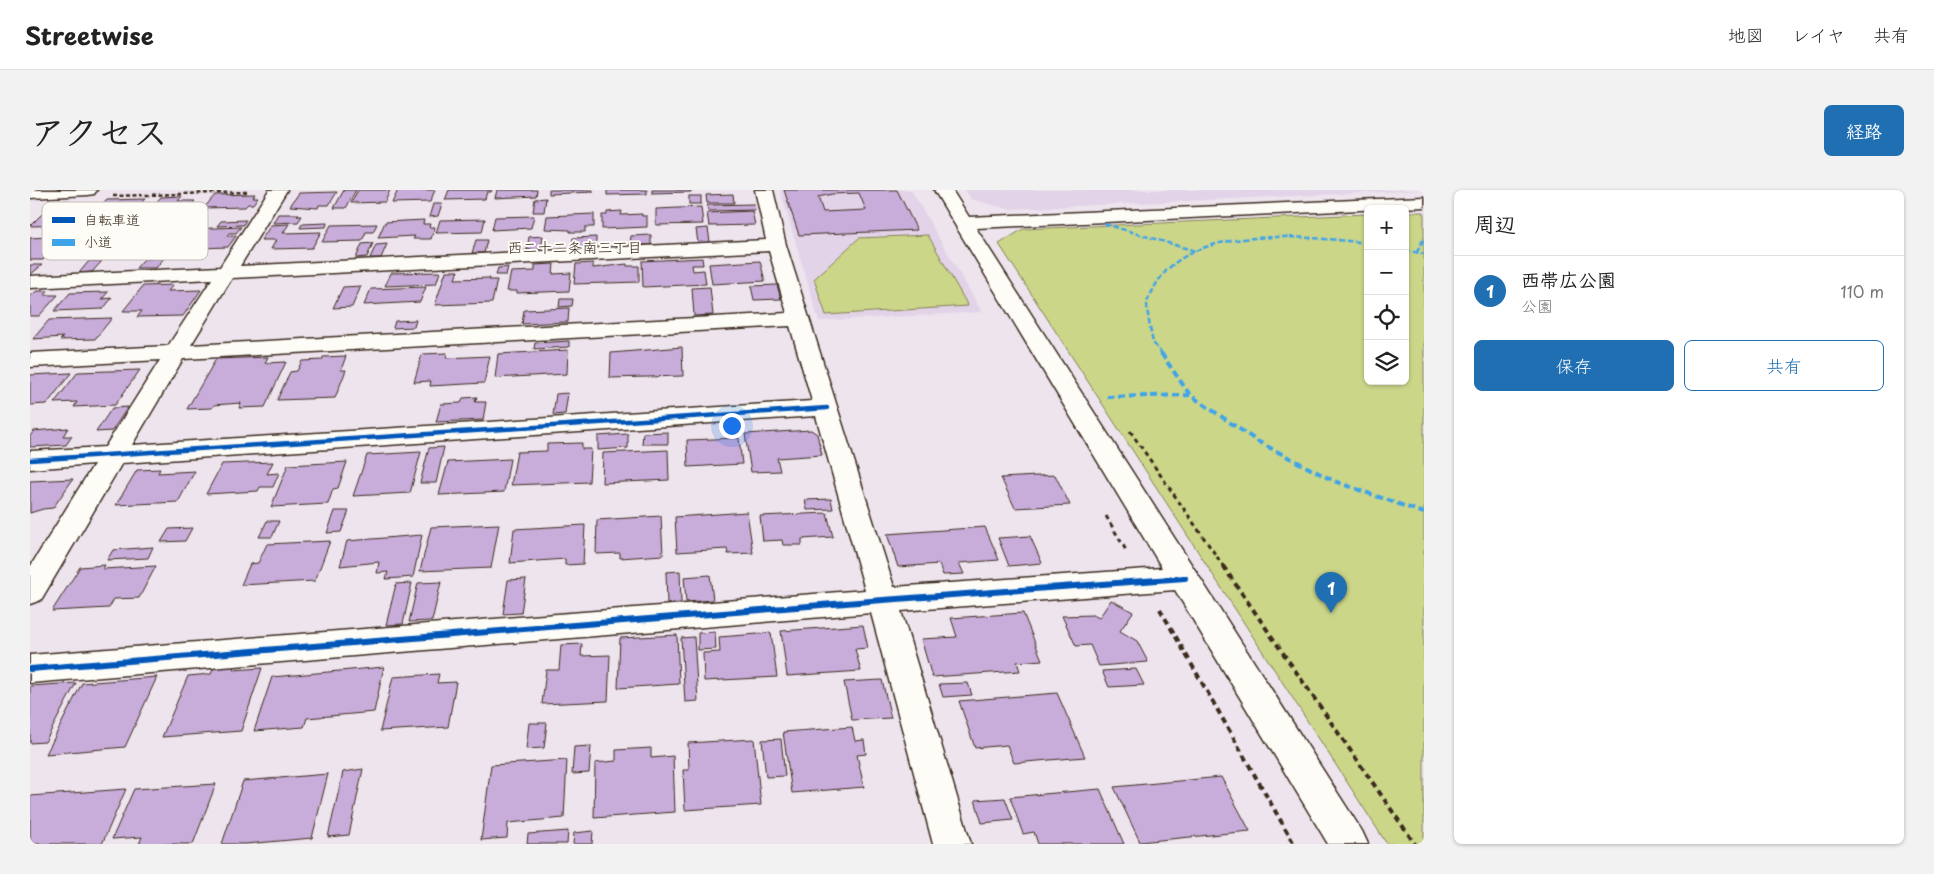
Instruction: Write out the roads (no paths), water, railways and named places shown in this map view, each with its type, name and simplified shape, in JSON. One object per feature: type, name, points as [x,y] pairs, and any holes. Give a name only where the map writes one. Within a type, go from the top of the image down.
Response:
[{"type":"street","points":[[30,193],[88,190]]},
{"type":"street","points":[[30,592],[115,455],[175,353],[278,190]]},
{"type":"street","points":[[764,190],[777,245],[883,600],[952,844]]},
{"type":"street","points":[[943,190],[1349,844]]},
{"type":"street","points":[[963,223],[1424,202]]},
{"type":"street","points":[[30,282],[777,245]]},
{"type":"street","points":[[30,360],[800,319]]},
{"type":"street","points":[[30,460],[826,408]]},
{"type":"street","points":[[30,669],[883,600],[1185,578]]},
{"type":"place","name":"西帯広公園","points":[[1331,613]]},
{"type":"district","name":"西二十二条南三丁目","points":[[575,248]]}]
